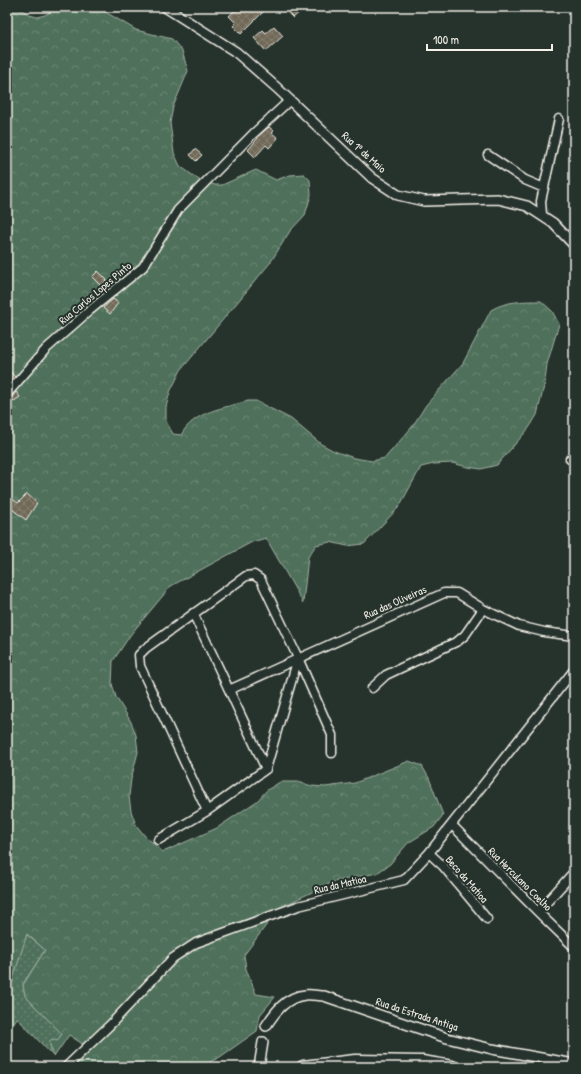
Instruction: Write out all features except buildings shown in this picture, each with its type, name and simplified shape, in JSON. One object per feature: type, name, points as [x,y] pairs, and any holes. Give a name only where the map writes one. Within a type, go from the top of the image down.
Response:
[{"type":"main road","points":[[303,1067],[355,1061],[422,1062],[452,1067]]},
{"type":"street","name":"Rua 1º de Maio","points":[[165,7],[236,52],[290,100],[372,178],[398,195],[424,201],[498,199],[527,206],[553,223],[574,245]]},
{"type":"street","name":"Rua Carlos Lopes Pinto","points":[[7,394],[46,349],[89,311],[143,267],[178,210],[253,134],[290,100]]},
{"type":"street","points":[[542,215],[541,201],[559,119]]},
{"type":"street","points":[[488,155],[525,180],[544,188]]},
{"type":"street","points":[[207,811],[140,666],[139,655],[193,612],[246,576],[254,575],[261,580],[332,735],[332,752]]},
{"type":"street","name":"Rua das Oliveiras","points":[[229,690],[444,593],[457,593],[483,609],[518,626],[544,632],[574,636]]},
{"type":"street","points":[[372,688],[386,675],[458,640],[465,635],[483,609]]},
{"type":"street","points":[[193,612],[266,769]]},
{"type":"street","points":[[158,840],[207,811],[266,769],[298,658]]},
{"type":"street","name":"Rua da Matioa","points":[[66,1067],[110,1025],[174,958],[196,942],[298,906],[404,880],[452,825],[574,670]]},
{"type":"street","name":"Rua Herculano Coelho","points":[[452,825],[574,947]]},
{"type":"street","name":"Beco da Matioa","points":[[429,853],[443,866],[487,920]]},
{"type":"street","points":[[538,912],[574,872]]},
{"type":"street","name":"Rua da Estrada Antiga","points":[[266,1026],[275,1012],[288,1001],[304,995],[324,996],[447,1038],[492,1049],[574,1064]]},
{"type":"street","points":[[259,1067],[263,1042]]},
{"type":"green space","points":[[7,7],[17,7],[30,15],[37,17],[45,15],[58,7],[97,7],[136,30],[172,39],[182,51],[188,71],[173,107],[170,123],[174,153],[180,166],[199,180],[215,185],[222,185],[256,170],[276,180],[290,175],[304,174],[310,180],[311,195],[305,215],[290,231],[270,263],[181,370],[170,392],[166,407],[166,421],[173,434],[181,435],[194,421],[210,412],[248,401],[256,401],[291,419],[321,444],[334,451],[354,458],[372,461],[385,458],[412,427],[426,405],[463,363],[491,310],[509,303],[521,301],[541,301],[552,311],[559,324],[547,364],[545,382],[537,415],[529,428],[497,465],[481,469],[452,463],[434,464],[421,467],[399,507],[364,544],[347,546],[330,542],[316,545],[308,557],[303,603],[266,538],[252,542],[171,586],[131,634],[113,661],[112,684],[116,697],[131,722],[136,735],[138,752],[131,779],[129,796],[131,811],[136,825],[145,836],[163,852],[217,828],[257,801],[267,790],[280,782],[298,782],[312,786],[325,787],[355,783],[409,761],[422,766],[429,778],[443,815],[434,827],[408,843],[390,864],[377,873],[333,882],[279,908],[244,955],[246,969],[256,994],[275,997],[260,1015],[257,1031],[220,1057],[200,1067],[66,1067],[87,1047],[69,1035],[54,1057],[49,1042],[52,1039],[57,1041],[62,1034],[25,996],[23,985],[45,950],[27,934],[12,982],[7,982]]},
{"type":"green space","points":[[26,934],[45,950],[23,984],[25,996],[62,1034],[57,1041],[49,1042],[54,1057],[17,1018],[7,1033],[7,982],[12,982]]}]
